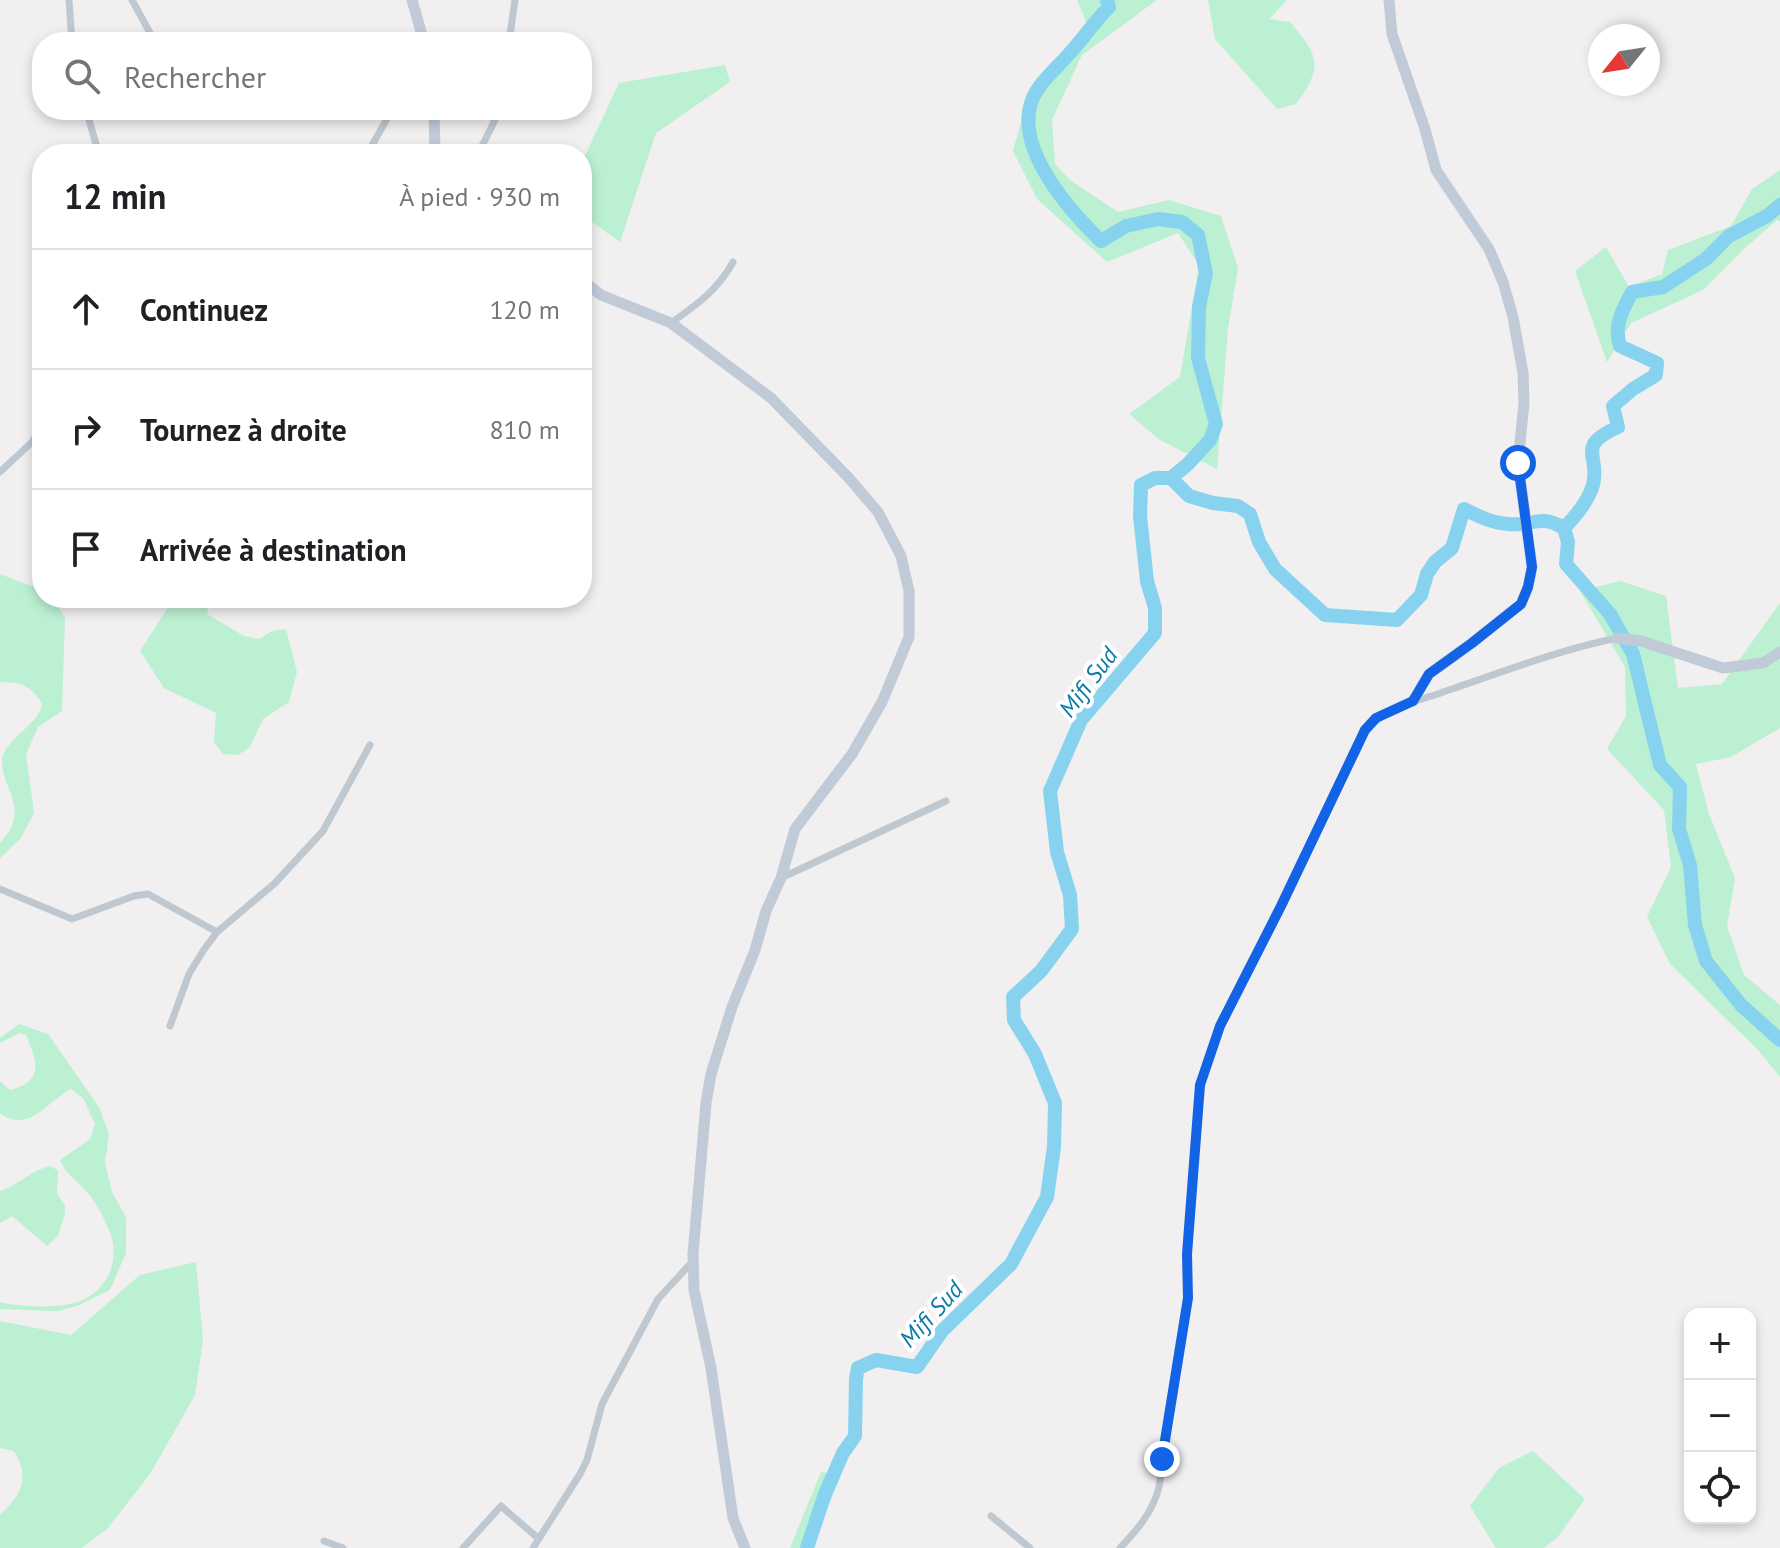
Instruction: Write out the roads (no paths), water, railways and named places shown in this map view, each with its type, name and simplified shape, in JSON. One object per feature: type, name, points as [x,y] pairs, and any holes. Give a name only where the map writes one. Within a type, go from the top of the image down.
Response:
[{"type":"street","points":[[69,0],[71,32]]},
{"type":"street","points":[[132,0],[150,32]]},
{"type":"street","points":[[412,0],[421,32]]},
{"type":"street","points":[[510,32],[515,0]]},
{"type":"street","points":[[1389,0],[1392,34],[1436,170],[1489,249],[1513,317],[1523,373],[1524,403],[1518,463],[1532,567],[1521,604],[1429,674],[1413,701]]},
{"type":"street","points":[[89,120],[96,144]]},
{"type":"street","points":[[373,144],[386,120]]},
{"type":"street","points":[[434,120],[435,144]]},
{"type":"street","points":[[483,144],[495,120]]},
{"type":"street","points":[[671,323],[708,296],[733,262]]},
{"type":"street","points":[[592,288],[601,295],[671,323],[760,388],[878,512],[897,545],[907,579],[910,626],[899,665],[852,754],[795,829],[781,878],[732,1007],[711,1074],[706,1103],[692,1262],[694,1290],[711,1368],[733,1518],[745,1548]]},
{"type":"street","points":[[0,472],[32,442]]},
{"type":"street","points":[[1120,1548],[1146,1519],[1159,1487],[1188,1298],[1187,1254],[1200,1085],[1220,1026],[1365,730],[1376,718],[1413,701],[1556,653],[1617,638],[1637,641],[1723,668],[1763,663],[1780,652]]},
{"type":"street","points":[[170,1026],[189,974],[217,932],[274,884],[323,831],[370,745]]},
{"type":"street","points":[[781,878],[946,801]]},
{"type":"street","points":[[0,889],[72,919],[134,896],[148,894],[217,932]]},
{"type":"street","points":[[533,1548],[580,1474],[587,1460],[602,1404],[658,1299],[692,1262]]},
{"type":"street","points":[[463,1548],[501,1506],[539,1539]]},
{"type":"street","points":[[991,1516],[1030,1548]]},
{"type":"street","points":[[324,1541],[343,1548]]},
{"type":"waterway","name":"Mifi Sud","points":[[807,1548],[825,1494],[843,1453],[855,1436],[858,1368],[876,1360],[917,1367],[942,1331],[1011,1264],[1047,1197],[1054,1147],[1055,1103],[1035,1054],[1014,1020],[1013,997],[1041,971],[1072,929],[1070,895],[1057,852],[1050,791],[1081,720],[1155,633],[1155,608],[1147,581],[1140,516],[1141,485],[1155,478],[1171,478],[1210,440],[1216,424],[1198,358],[1199,307],[1206,273],[1198,235],[1182,222],[1158,219],[1126,226],[1101,241],[1061,197],[1038,160],[1031,141],[1028,121],[1034,96],[1109,7],[1107,0]]},
{"type":"waterway","points":[[1564,528],[1581,508],[1593,485],[1593,446],[1618,427],[1613,406],[1656,375],[1657,363],[1620,346],[1618,324],[1632,292],[1663,287],[1706,259],[1729,236],[1767,216],[1780,205]]},
{"type":"waterway","points":[[1171,478],[1189,496],[1238,506],[1250,514],[1259,542],[1275,569],[1325,615],[1397,620],[1421,595],[1427,574],[1435,562],[1452,548],[1464,509],[1502,523],[1548,521],[1564,528],[1568,542],[1566,564],[1610,614],[1633,654],[1660,765],[1680,787],[1679,829],[1690,865],[1695,925],[1706,961],[1741,1005],[1780,1040]]}]
